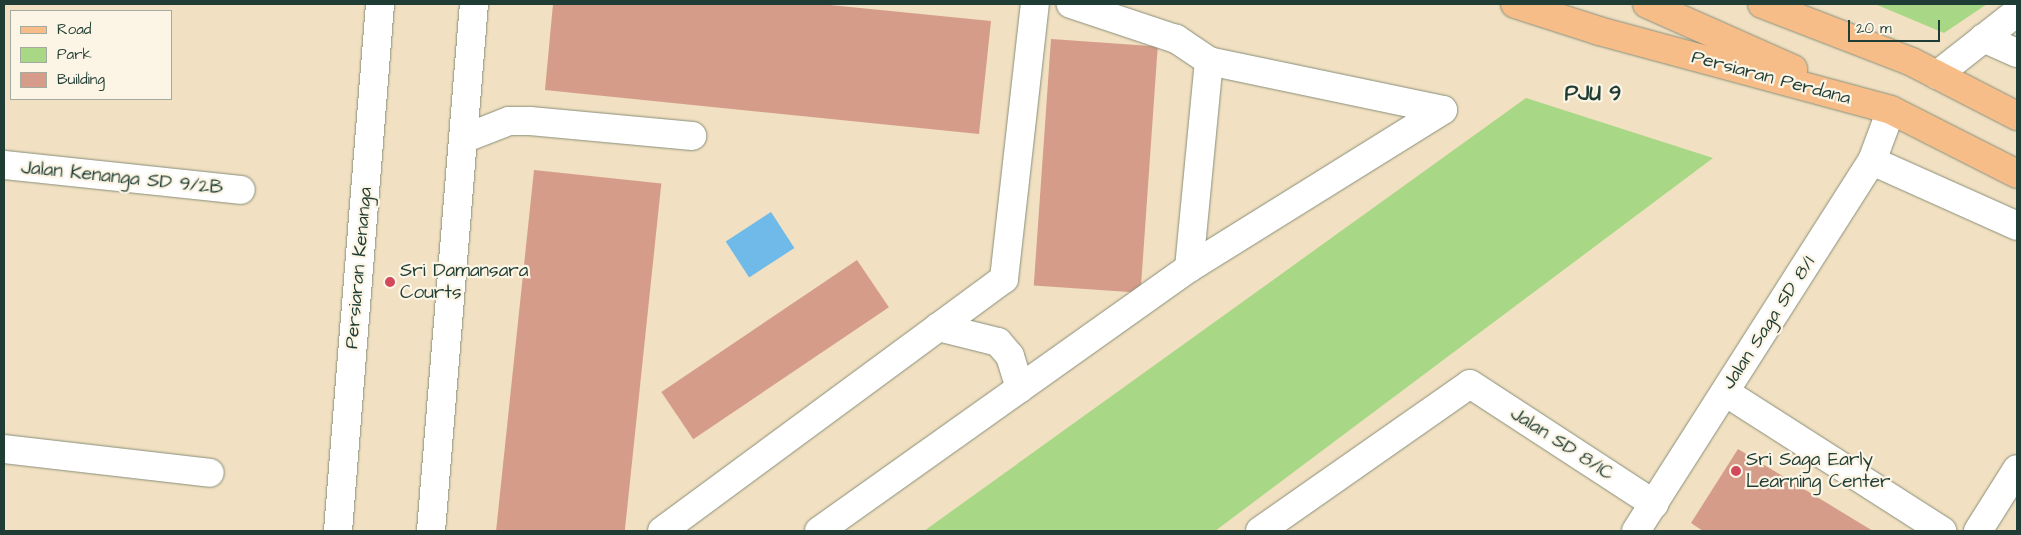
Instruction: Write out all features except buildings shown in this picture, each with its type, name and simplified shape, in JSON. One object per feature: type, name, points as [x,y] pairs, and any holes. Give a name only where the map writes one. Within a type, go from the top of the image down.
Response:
[{"type":"main road","name":"Persiaran Perdana","points":[[1515,4],[1599,32],[1891,110],[2017,174]]},
{"type":"main road","points":[[1647,4],[1891,110]]},
{"type":"main road","points":[[1762,4],[1833,31],[1936,75],[2017,116]]},
{"type":"main road","points":[[1798,4],[1833,31]]},
{"type":"street","name":"Persiaran Kenanga","points":[[338,531],[380,4]]},
{"type":"street","points":[[431,531],[474,4]]},
{"type":"street","points":[[662,531],[1004,279],[1035,4]]},
{"type":"street","points":[[819,531],[1189,268],[1443,110],[1209,60],[1176,39],[1071,4]]},
{"type":"street","points":[[1936,75],[2017,12]]},
{"type":"street","points":[[1983,38],[2017,53]]},
{"type":"street","points":[[1189,268],[1209,60]]},
{"type":"street","name":"Jalan Saga SD 8/1","points":[[1636,531],[1872,161],[1891,110]]},
{"type":"street","points":[[463,139],[509,121],[530,121],[692,136]]},
{"type":"street","points":[[1872,161],[2017,226]]},
{"type":"street","name":"Jalan Kenanga SD 9/2B","points":[[4,165],[241,190]]},
{"type":"street","points":[[938,327],[998,342],[1010,356],[1020,388]]},
{"type":"street","name":"Jalan SD 8/1C","points":[[1260,531],[1470,384],[1654,504]]},
{"type":"street","points":[[1725,392],[1942,531]]},
{"type":"street","points":[[4,449],[210,473]]},
{"type":"street","points":[[1978,531],[2017,469]]},
{"type":"green space","points":[[1875,4],[1987,4],[1944,33]]},
{"type":"green space","points":[[1526,98],[1713,158],[1215,531],[924,531]]},
{"type":"water","points":[[771,212],[794,248],[749,277],[726,241]]},
{"type":"place","name":"Sri Damansara Courts","points":[[390,282]]},
{"type":"place","name":"Sri Saga Early Learning Center","points":[[1736,471]]},
{"type":"district","name":"PJU 9","points":[[1593,94]]}]
